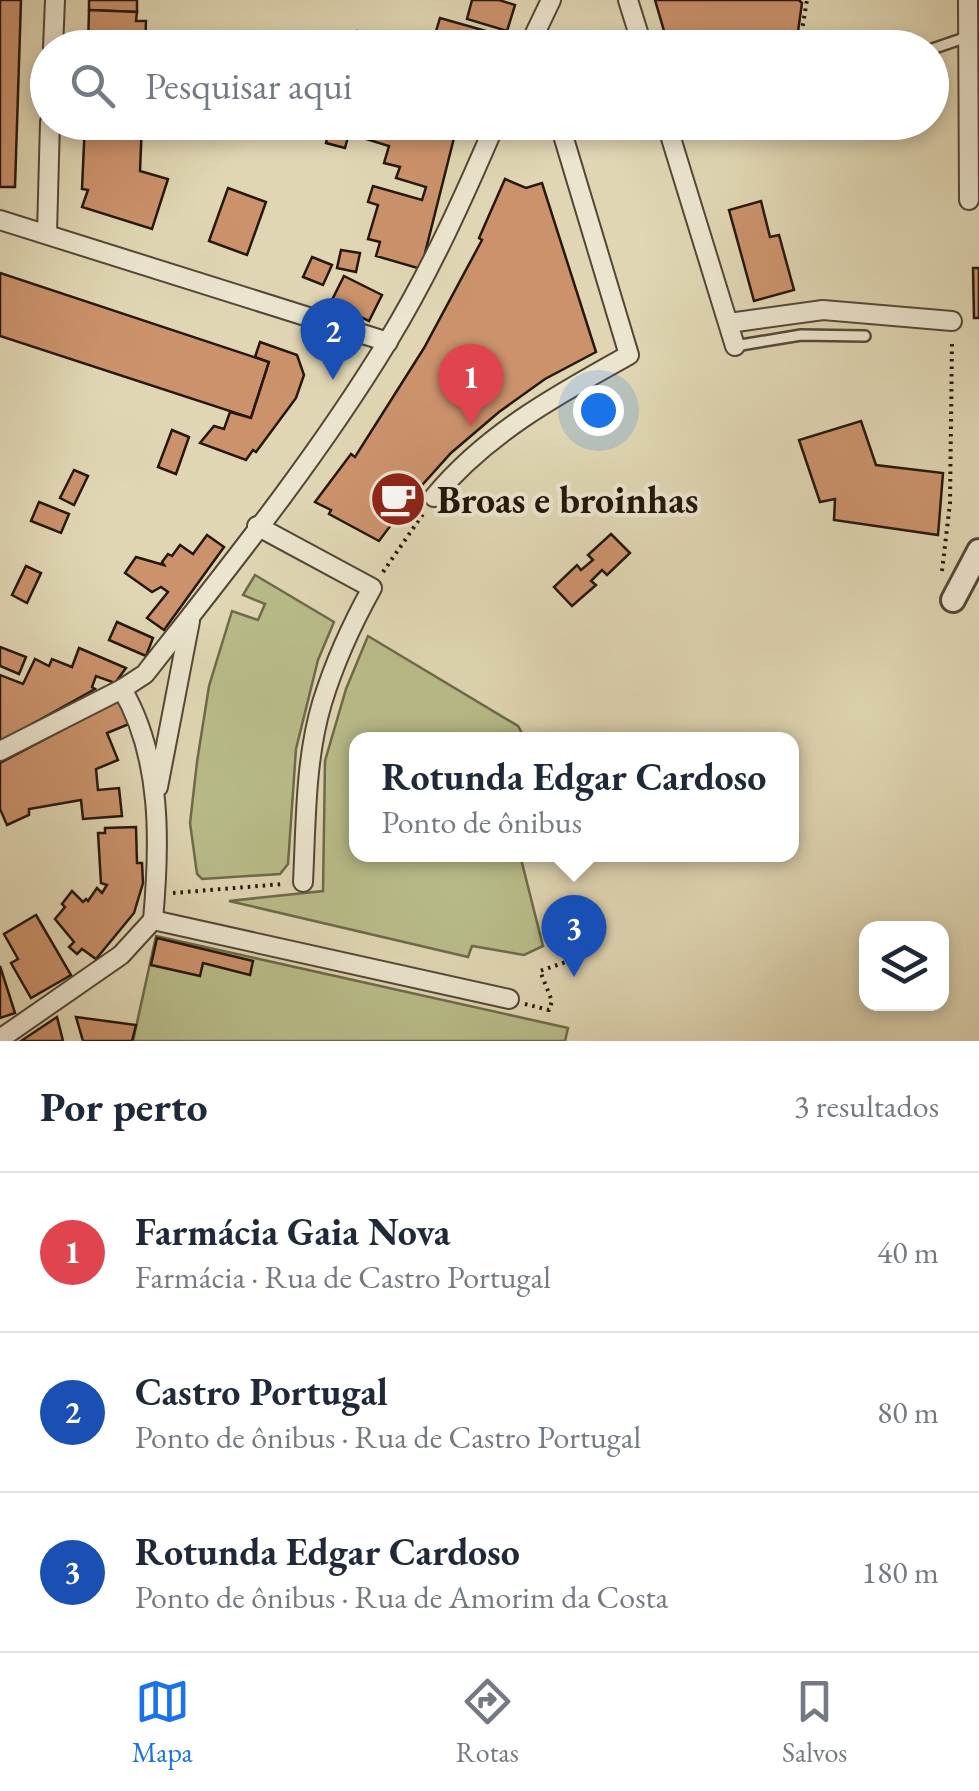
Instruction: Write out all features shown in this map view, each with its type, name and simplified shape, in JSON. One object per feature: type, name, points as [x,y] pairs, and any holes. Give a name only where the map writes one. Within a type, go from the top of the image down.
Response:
[{"type":"street","points":[[54,30],[55,0]]},
{"type":"street","points":[[539,30],[550,0]]},
{"type":"street","points":[[628,0],[637,30]]},
{"type":"street","points":[[968,0],[969,200]]},
{"type":"street","points":[[46,233],[49,140]]},
{"type":"street","points":[[0,751],[145,674],[290,486],[388,342],[456,215],[488,140]]},
{"type":"street","points":[[434,497],[462,464],[502,432],[545,402],[628,355],[564,140]]},
{"type":"street","points":[[672,140],[735,346]]},
{"type":"street","points":[[0,220],[388,342]]},
{"type":"street","points":[[729,324],[823,310],[952,321]]},
{"type":"street","points":[[257,526],[372,588],[354,622],[322,704],[311,761],[302,882]]},
{"type":"street","points":[[954,600],[979,551]]},
{"type":"street","points":[[156,796],[191,616]]},
{"type":"street","points":[[145,674],[164,682],[177,697]]},
{"type":"street","points":[[0,1039],[121,955],[153,920],[156,796],[140,720],[122,689]]},
{"type":"street","points":[[153,920],[509,1000]]},
{"type":"lane","points":[[949,43],[968,36]]},
{"type":"lane","points":[[735,346],[801,335],[865,336]]},
{"type":"path","points":[[802,30],[807,0]]},
{"type":"path","points":[[941,577],[950,503],[952,321]]},
{"type":"path","points":[[372,588],[434,497]]},
{"type":"path","points":[[156,894],[302,882]]},
{"type":"path","points":[[509,1000],[549,1010],[552,1001],[540,971],[586,954]]},
{"type":"green space","points":[[255,575],[334,622],[318,660],[296,749],[288,864],[280,874],[202,879],[197,874],[190,823],[209,686],[232,611],[258,620],[265,604],[243,595]]},
{"type":"green space","points":[[368,636],[518,726],[521,732],[349,732],[349,862],[522,862],[543,946],[524,955],[472,946],[468,957],[229,901],[323,891],[325,761],[346,689]]},
{"type":"green space","points":[[156,936],[568,1028],[565,1041],[133,1041]]},
{"type":"building","points":[[0,0],[21,0],[15,187],[0,187]]},
{"type":"building","points":[[89,0],[137,0],[137,12],[89,10]]},
{"type":"building","points":[[472,0],[499,0],[515,5],[507,30],[467,19]]},
{"type":"building","points":[[655,0],[802,3],[798,30],[664,30]]},
{"type":"building","points":[[89,10],[137,12],[136,21],[146,21],[146,30],[88,30]]},
{"type":"building","points":[[440,18],[483,30],[436,30]]},
{"type":"building","points":[[84,140],[141,140],[140,171],[168,179],[152,229],[82,207],[88,190],[82,189]]},
{"type":"building","points":[[327,140],[347,140],[345,148],[326,143]]},
{"type":"building","points":[[369,140],[453,140],[421,269],[376,256],[380,242],[368,239],[378,205],[368,202],[373,186],[422,200],[426,187],[396,178],[400,167],[384,163],[389,146]]},
{"type":"building","points":[[505,179],[526,188],[542,183],[596,352],[545,379],[451,453],[379,541],[315,502],[351,454],[355,457],[424,348],[482,240],[479,238]]},
{"type":"building","points":[[228,188],[266,202],[247,255],[209,241]]},
{"type":"building","points":[[761,201],[770,237],[779,235],[794,290],[754,301],[729,210]]},
{"type":"building","points":[[341,250],[360,253],[356,272],[337,268]]},
{"type":"building","points":[[312,257],[332,265],[323,285],[303,277]]},
{"type":"building","points":[[973,268],[979,268],[979,318],[974,318]]},
{"type":"building","points":[[0,273],[269,362],[251,418],[0,336]]},
{"type":"building","points":[[344,276],[382,295],[369,321],[331,302]]},
{"type":"building","points":[[260,342],[297,355],[304,375],[296,398],[246,460],[200,443],[214,426],[224,429],[230,412],[251,418],[269,362],[255,357]]},
{"type":"building","points":[[861,421],[876,465],[943,473],[938,535],[834,520],[835,499],[820,502],[799,440]]},
{"type":"building","points":[[172,430],[189,437],[176,474],[158,467]]},
{"type":"building","points":[[74,470],[88,476],[74,505],[60,498]]},
{"type":"building","points":[[39,502],[69,514],[61,533],[31,521]]},
{"type":"building","points":[[611,534],[630,553],[607,575],[602,570],[591,581],[596,585],[572,606],[554,587],[577,565],[581,570],[593,560],[588,555]]},
{"type":"building","points":[[207,535],[224,547],[164,630],[147,618],[168,592],[161,587],[152,592],[125,573],[136,557],[164,565],[168,554],[172,556],[180,545],[193,554]]},
{"type":"building","points":[[26,566],[41,573],[27,603],[12,595]]},
{"type":"building","points":[[117,622],[153,638],[146,656],[109,640]]},
{"type":"building","points":[[0,647],[26,657],[19,674],[0,666]]},
{"type":"building","points":[[79,648],[126,668],[115,683],[96,676],[92,687],[95,689],[0,742],[0,675],[23,684],[35,659],[49,666],[52,659],[72,667]]},
{"type":"building","points":[[119,700],[129,724],[107,733],[118,760],[96,769],[98,790],[119,788],[122,816],[83,819],[81,800],[29,809],[29,815],[7,825],[0,809],[0,763]]},
{"type":"building","points":[[136,827],[137,863],[142,863],[143,883],[134,913],[96,959],[82,949],[77,954],[69,947],[74,942],[55,919],[72,891],[83,902],[97,888],[102,893],[107,885],[101,883],[98,833],[105,833],[105,828]]},
{"type":"building","points":[[36,915],[71,975],[31,998],[11,963],[18,959],[4,934]]},
{"type":"building","points":[[157,938],[253,961],[250,975],[203,963],[200,976],[151,965]]},
{"type":"building","points":[[0,966],[15,1013],[0,1018]]},
{"type":"building","points":[[57,1017],[63,1041],[21,1041]]},
{"type":"building","points":[[76,1017],[136,1025],[132,1041],[83,1041]]},
{"type":"place","name":"Castro Portugal","points":[[333,380]]},
{"type":"place","name":"Farmácia Gaia Nova","points":[[471,426]]},
{"type":"place","name":"Broas e broinhas","points":[[398,499]]},
{"type":"place","name":"Rotunda Edgar Cardoso","points":[[574,977]]}]
